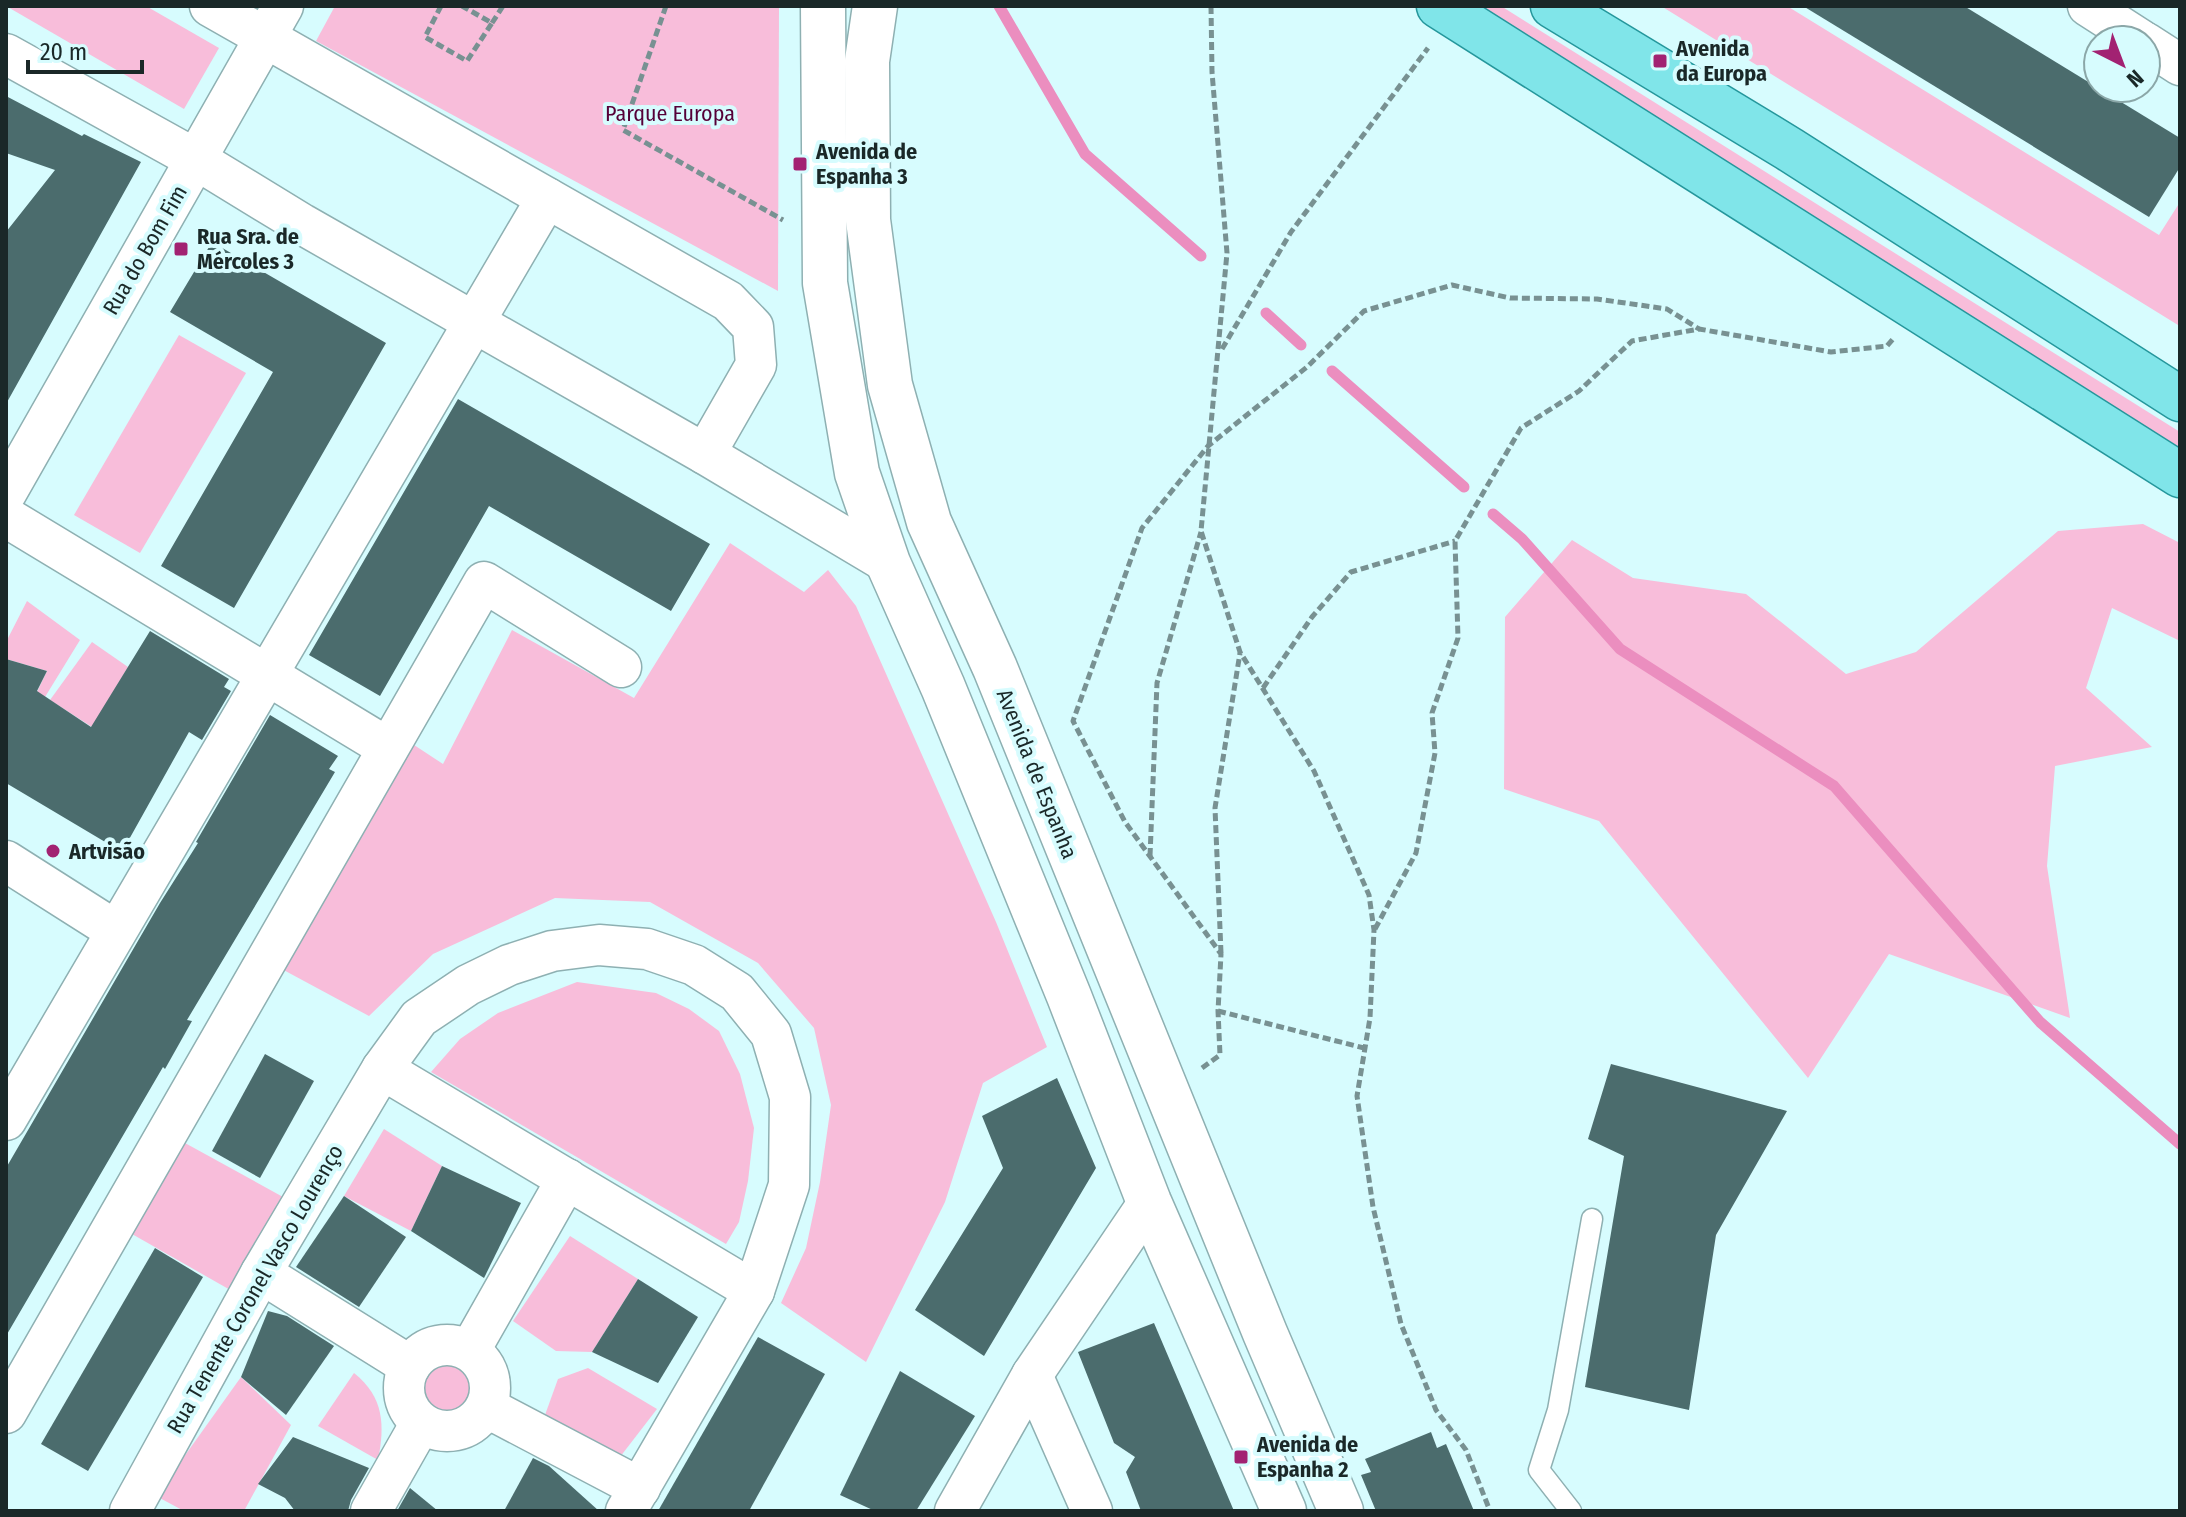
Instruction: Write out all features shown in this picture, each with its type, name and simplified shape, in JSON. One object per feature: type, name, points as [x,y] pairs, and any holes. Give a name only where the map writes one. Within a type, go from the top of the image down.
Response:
[{"type":"main road","points":[[823,6],[825,283],[857,473],[888,563],[943,687],[1080,1021],[1149,1202],[1284,1511]]},
{"type":"main road","name":"Avenida de Espanha","points":[[875,6],[867,61],[868,220],[890,385],[929,522],[995,668],[1167,1094],[1341,1511]]},
{"type":"main road","points":[[1553,6],[1736,116],[2180,399]]},
{"type":"main road","points":[[1444,10],[2180,475]]},
{"type":"street","points":[[210,6],[274,22],[547,198],[728,301],[753,327],[756,365],[705,454]]},
{"type":"street","points":[[2088,6],[2116,24]]},
{"type":"street","name":"Rua do Bom Fim","points":[[6,493],[274,22]]},
{"type":"street","points":[[2162,53],[2180,65]]},
{"type":"street","points":[[6,54],[197,160],[888,563]]},
{"type":"street","points":[[6,1120],[20,1067],[116,931],[547,198]]},
{"type":"street","points":[[6,517],[388,748]]},
{"type":"street","points":[[6,1413],[484,582],[621,667]]},
{"type":"street","points":[[6,861],[116,931]]},
{"type":"street","name":"Rua Tenente Coronel Vasco Lourenço","points":[[130,1511],[261,1273],[382,1069],[419,1018],[468,985],[509,965],[552,951],[599,945],[647,949],[694,965],[737,992],[771,1034],[790,1097],[789,1185],[754,1291],[633,1500]]},
{"type":"street","points":[[382,1069],[754,1291]]},
{"type":"street","points":[[470,1350],[567,1179]]},
{"type":"street","points":[[955,1511],[1032,1375],[1149,1202]]},
{"type":"street","points":[[261,1273],[410,1366]]},
{"type":"street","points":[[457,1345],[470,1350],[487,1370],[490,1382],[486,1407],[479,1417],[458,1430],[432,1429],[421,1423],[412,1414],[403,1390],[410,1366],[418,1355],[430,1347],[457,1345]]},
{"type":"street","points":[[1032,1375],[1092,1511]]},
{"type":"street","points":[[486,1407],[633,1500]]},
{"type":"street","points":[[371,1511],[421,1423]]},
{"type":"lane","points":[[1571,1511],[1539,1470],[1558,1410],[1592,1219]]},
{"type":"path","points":[[441,6],[425,37],[467,61],[503,6]]},
{"type":"path","points":[[462,6],[492,23]]},
{"type":"path","points":[[666,6],[623,130],[789,223]]},
{"type":"path","points":[[1150,856],[1157,683],[1201,531],[1227,253],[1212,72],[1211,6]]},
{"type":"path","points":[[1219,353],[1291,232],[1421,58],[1444,10]]},
{"type":"path","points":[[1221,954],[1125,822],[1073,721],[1142,528],[1208,446],[1307,367],[1364,311],[1452,285],[1510,298],[1597,299],[1667,309],[1699,329]]},
{"type":"path","points":[[1374,930],[1416,853],[1435,753],[1432,713],[1458,638],[1455,541],[1521,428],[1579,391],[1632,341],[1699,329],[1831,352],[1887,346],[1916,308]]},
{"type":"path","points":[[1201,531],[1240,652],[1314,771],[1369,895],[1374,930],[1370,1018],[1357,1096],[1373,1207],[1401,1324],[1436,1410],[1466,1450],[1490,1511]]},
{"type":"path","points":[[1263,689],[1312,617],[1351,572],[1455,541]]},
{"type":"path","points":[[1167,1094],[1220,1055],[1218,1011],[1221,954],[1215,808],[1240,652]]},
{"type":"path","points":[[1218,1011],[1365,1048]]},
{"type":"green space","points":[[6,6],[146,6],[219,48],[184,109]]},
{"type":"green space","name":"Parque Europa","points":[[335,6],[779,6],[778,291],[316,41]]},
{"type":"green space","points":[[1471,6],[1501,6],[2180,432],[2180,452]]},
{"type":"green space","points":[[1661,6],[1787,6],[2159,235],[2180,202],[2180,322],[2178,325]]},
{"type":"green space","points":[[179,335],[246,373],[140,553],[74,515]]},
{"type":"green space","points":[[2143,524],[2180,543],[2180,641],[2112,608],[2086,688],[2152,747],[2055,766],[2047,866],[2070,1018],[1889,954],[1808,1078],[1599,821],[1504,789],[1505,617],[1572,540],[1633,578],[1746,594],[1846,674],[1916,652],[2058,531]]},
{"type":"green space","points":[[730,543],[804,592],[828,570],[856,606],[996,922],[1047,1047],[983,1083],[945,1202],[866,1362],[781,1303],[806,1248],[820,1182],[831,1105],[814,1028],[758,963],[650,902],[555,898],[433,954],[369,1016],[265,960],[411,743],[443,764],[512,630],[634,698]]},
{"type":"green space","points":[[27,601],[80,640],[45,697],[37,692],[47,671],[6,659],[6,642]]},
{"type":"green space","points":[[92,642],[128,667],[92,727],[50,700]]},
{"type":"green space","points":[[577,982],[656,993],[689,1009],[719,1031],[740,1074],[754,1128],[748,1181],[739,1222],[726,1244],[431,1072],[460,1039],[498,1013]]},
{"type":"green space","points":[[384,1129],[442,1166],[411,1231],[344,1196]]},
{"type":"green space","points":[[185,1143],[283,1197],[232,1291],[132,1234]]},
{"type":"green space","points":[[570,1236],[638,1279],[592,1352],[556,1351],[513,1321]]},
{"type":"green space","points":[[445,1361],[463,1369],[471,1387],[463,1405],[445,1413],[427,1405],[419,1387],[427,1369]]},
{"type":"green space","points":[[588,1368],[657,1409],[620,1457],[545,1415],[558,1379]]},
{"type":"green space","points":[[354,1373],[371,1392],[380,1412],[378,1460],[318,1426]]},
{"type":"green space","points":[[241,1377],[291,1425],[244,1511],[184,1511],[156,1496]]},
{"type":"building","points":[[1803,6],[1964,6],[2082,78],[2082,104],[2124,104],[2180,138],[2180,167],[2149,217]]},
{"type":"building","points":[[6,96],[82,136],[84,134],[141,162],[6,404],[6,232],[55,170],[6,153]]},
{"type":"building","points":[[212,242],[386,343],[234,608],[161,566],[273,372],[170,312]]},
{"type":"building","points":[[458,399],[710,544],[671,611],[489,506],[380,696],[309,655]]},
{"type":"building","points":[[150,631],[229,679],[224,687],[231,691],[202,740],[189,732],[122,852],[6,783],[6,659],[47,671],[37,691],[91,727]]},
{"type":"building","points":[[270,715],[338,756],[329,769],[335,772],[187,1020],[192,1021],[165,1069],[163,1067],[6,1336],[6,1168]]},
{"type":"building","points":[[265,1054],[314,1081],[260,1178],[212,1151]]},
{"type":"building","points":[[1611,1064],[1787,1111],[1716,1235],[1689,1410],[1585,1387],[1624,1156],[1588,1139]]},
{"type":"building","points":[[1057,1078],[1096,1168],[984,1356],[915,1310],[1003,1168],[982,1116]]},
{"type":"building","points":[[442,1166],[521,1203],[484,1278],[411,1231]]},
{"type":"building","points":[[344,1196],[406,1237],[359,1307],[296,1267]]},
{"type":"building","points":[[155,1248],[203,1277],[88,1471],[41,1444]]},
{"type":"building","points":[[638,1279],[698,1317],[658,1383],[592,1352]]},
{"type":"building","points":[[268,1311],[287,1316],[334,1346],[286,1415],[241,1377]]},
{"type":"building","points":[[1154,1323],[1234,1511],[1141,1511],[1126,1472],[1135,1457],[1114,1443],[1078,1352]]},
{"type":"building","points":[[758,1337],[825,1374],[749,1511],[658,1511]]},
{"type":"building","points":[[900,1371],[975,1416],[916,1511],[875,1511],[840,1495]]},
{"type":"building","points":[[1431,1432],[1437,1448],[1446,1444],[1474,1511],[1376,1511],[1361,1475],[1371,1472],[1365,1459]]},
{"type":"building","points":[[293,1437],[369,1468],[348,1511],[295,1511],[285,1498],[258,1484]]},
{"type":"building","points":[[533,1458],[549,1466],[599,1511],[504,1511]]},
{"type":"building","points":[[410,1488],[438,1511],[397,1511]]},
{"type":"waterway","points":[[999,6],[1085,154],[1201,256]]},
{"type":"waterway","points":[[1266,313],[1301,345]]},
{"type":"waterway","points":[[1332,371],[1464,487]]},
{"type":"waterway","points":[[1493,514],[1522,539],[1620,649],[1834,786],[2040,1022],[2180,1144]]},
{"type":"place","name":"Avenida da Europa","points":[[1660,61]]},
{"type":"place","name":"Avenida de Espanha 3","points":[[800,164]]},
{"type":"place","name":"Rua Sra. de Mércoles 3","points":[[181,249]]},
{"type":"place","name":"Artvisão","points":[[53,851]]},
{"type":"place","name":"Avenida de Espanha 2","points":[[1241,1457]]}]
